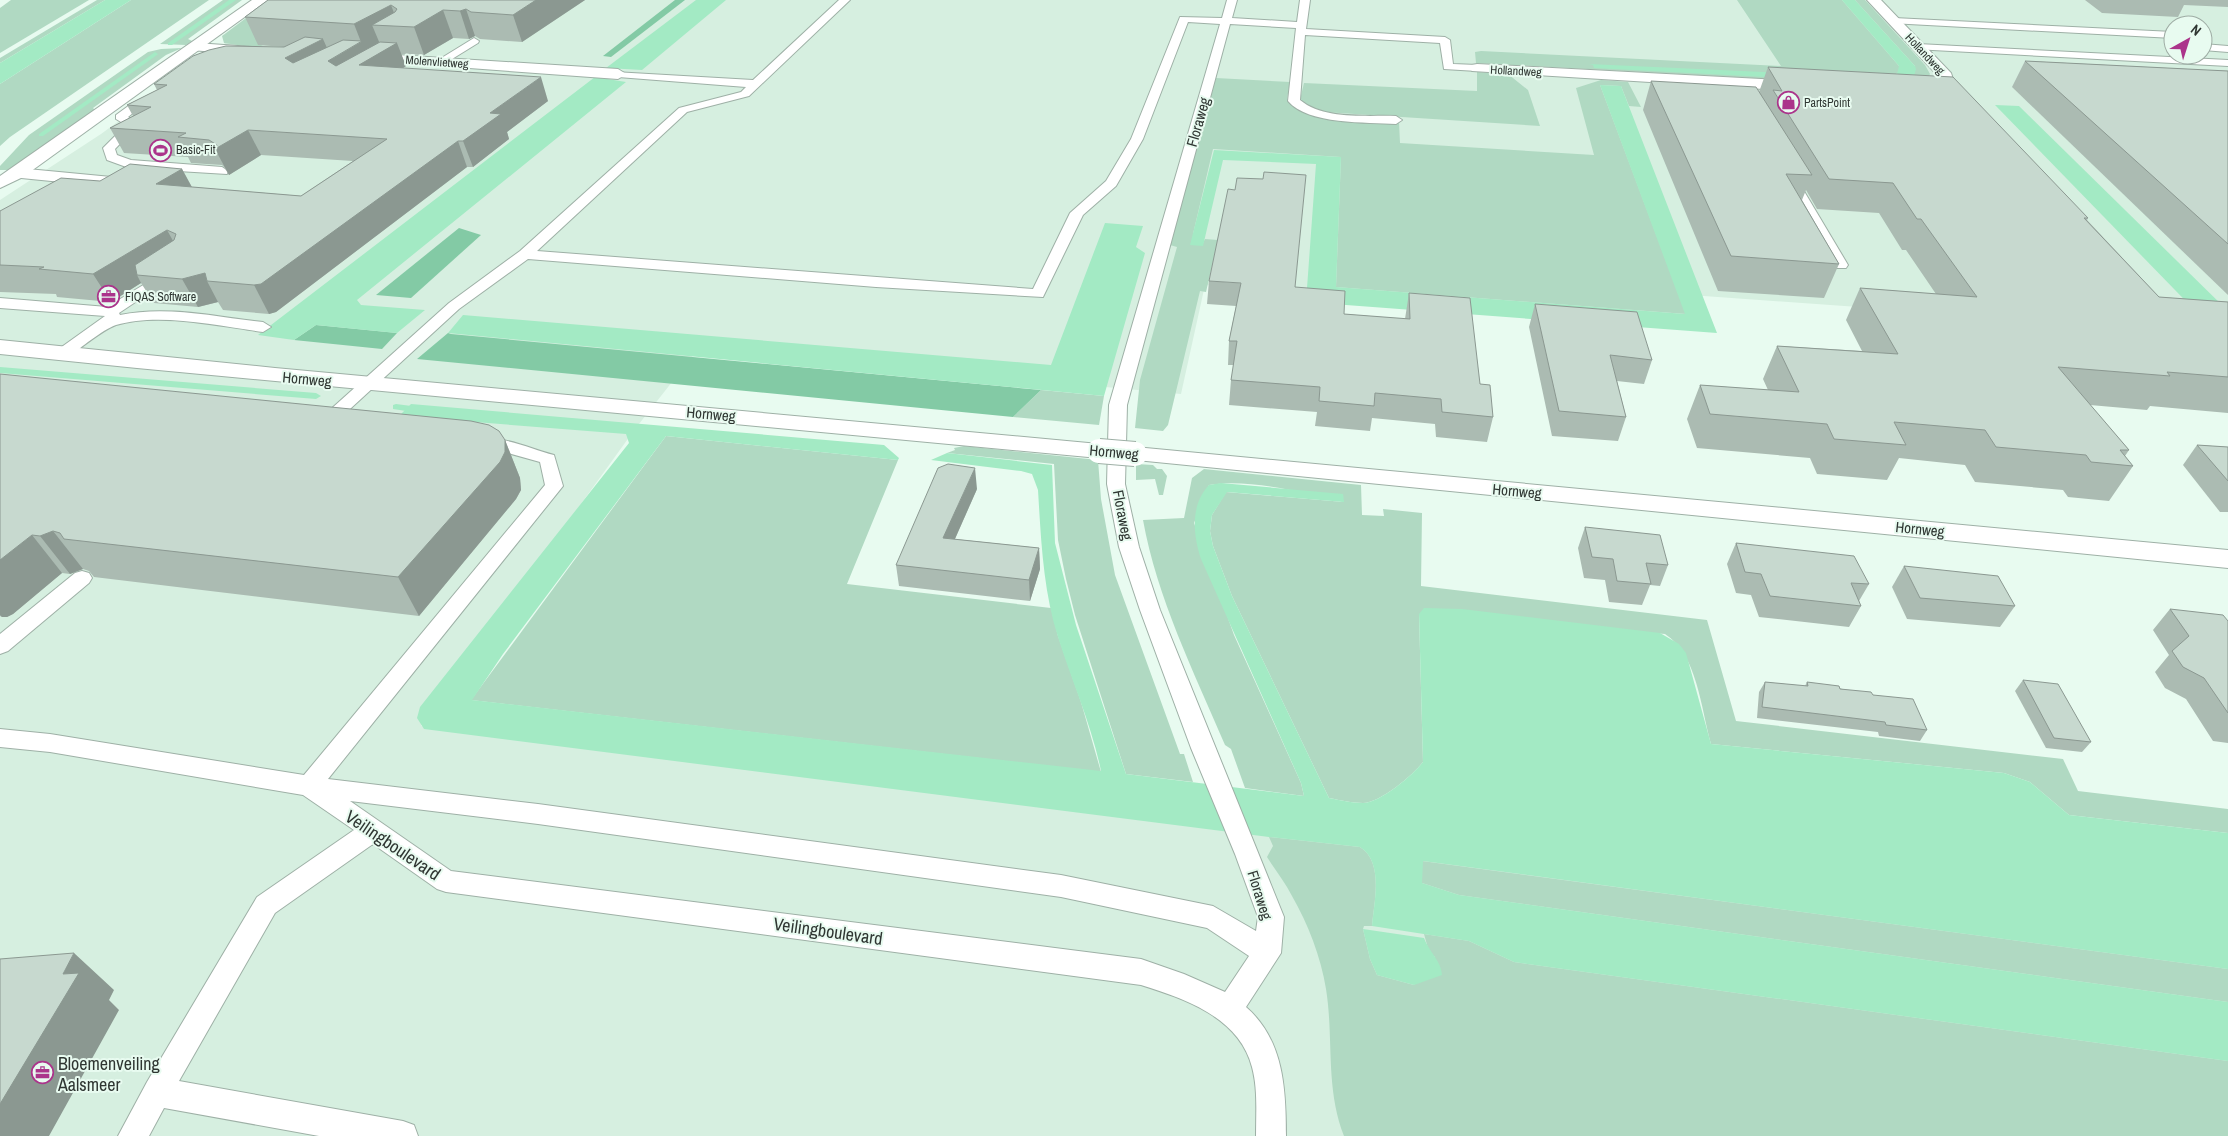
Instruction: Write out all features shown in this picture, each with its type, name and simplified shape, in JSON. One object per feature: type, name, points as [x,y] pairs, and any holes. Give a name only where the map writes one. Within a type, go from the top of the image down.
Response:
[{"type":"street","points":[[0,183],[17,174],[261,0]]},
{"type":"street","name":"Hollandweg","points":[[1874,0],[1946,76],[1947,85],[1935,90],[1909,92]]},
{"type":"street","points":[[196,47],[265,52]]},
{"type":"street","name":"Molenvlietweg","points":[[363,60],[387,52],[440,62],[618,74]]},
{"type":"street","name":"Hollandweg","points":[[1477,68],[1816,87]]},
{"type":"street","points":[[17,174],[135,184]]},
{"type":"street","name":"Hornweg","points":[[0,347],[367,384],[819,423],[2228,559]]},
{"type":"lane","points":[[319,428],[454,306],[525,254],[683,110],[745,94],[844,0]]},
{"type":"lane","name":"Floraweg","points":[[1230,1008],[1266,953],[1271,918],[1248,854],[1216,779],[1150,610],[1129,547],[1116,484],[1116,440],[1118,405],[1232,0]]},
{"type":"lane","points":[[1305,0],[1294,101],[1314,112],[1396,120]]},
{"type":"lane","points":[[525,254],[1038,294],[1078,213],[1111,183],[1137,140],[1184,19],[1269,24],[1301,29],[1444,40],[1448,67],[1477,68]]},
{"type":"lane","points":[[1894,21],[2163,35]]},
{"type":"lane","points":[[1924,23],[1934,34],[2163,45]]},
{"type":"lane","points":[[2129,33],[2144,44]]},
{"type":"lane","points":[[2213,37],[2228,38]]},
{"type":"lane","points":[[440,62],[474,41]]},
{"type":"lane","points":[[1918,47],[2228,63]]},
{"type":"lane","points":[[2213,48],[2228,49]]},
{"type":"lane","points":[[618,74],[756,84]]},
{"type":"lane","points":[[1734,83],[1744,100]]},
{"type":"lane","points":[[110,108],[135,106],[167,98]]},
{"type":"lane","points":[[135,106],[120,117],[133,124],[109,148],[111,157],[129,164],[222,171]]},
{"type":"lane","points":[[1783,166],[1841,265]]},
{"type":"lane","points":[[72,193],[96,181]]},
{"type":"lane","points":[[62,354],[184,264]]},
{"type":"lane","points":[[0,303],[110,317],[166,316],[263,327]]},
{"type":"lane","points":[[300,426],[338,430]]},
{"type":"lane","points":[[309,786],[554,486],[548,459],[505,447],[466,443]]},
{"type":"lane","points":[[0,646],[82,578]]},
{"type":"lane","name":"Veilingboulevard","points":[[0,738],[50,743],[309,786],[538,814],[1061,886],[1213,918],[1266,953]]},
{"type":"lane","name":"Veilingboulevard","points":[[309,786],[446,881],[1141,972],[1189,987],[1230,1008],[1251,1032],[1264,1055],[1271,1080],[1273,1104],[1271,1136]]},
{"type":"lane","points":[[133,1136],[266,905],[372,831]]},
{"type":"lane","points":[[157,1092],[403,1136]]},
{"type":"shaded area","points":[[11,0],[89,0],[0,53],[0,8]]},
{"type":"shaded area","points":[[97,0],[105,0],[0,63],[0,58]]},
{"type":"shaded area","points":[[105,0],[131,0],[0,84],[0,63]]},
{"type":"shaded area","points":[[131,0],[209,0],[10,137],[0,146],[0,84]]},
{"type":"shaded area","points":[[223,0],[242,0],[188,39],[192,41],[186,45],[160,44]]},
{"type":"shaded area","points":[[270,0],[273,40],[257,48],[224,43],[222,36]]},
{"type":"shaded area","points":[[284,0],[2228,0],[2228,320],[1914,311],[1690,295],[1699,324],[1205,285],[1181,394],[698,349],[635,429],[421,726],[2228,916],[2228,1136],[0,1136],[0,200],[101,134]]},
{"type":"shaded area","points":[[675,0],[685,0],[611,57],[603,56]]},
{"type":"shaded area","points":[[696,0],[726,0],[642,70],[606,68]]},
{"type":"shaded area","points":[[1737,0],[1842,0],[1899,66],[1899,72],[1882,83],[1915,66],[1855,0],[1865,0],[1925,65],[1930,74],[1928,78],[1901,86],[1476,63],[1475,52],[1481,51],[1781,66]]},
{"type":"shaded area","points":[[1842,0],[1855,0],[1915,66],[1914,76],[1882,83],[1594,68],[1593,65],[1589,64],[1871,77],[1897,74],[1899,66]]},
{"type":"shaded area","points":[[182,48],[166,55],[93,108],[96,111],[9,170],[0,170],[0,166],[29,135],[148,52]]},
{"type":"shaded area","points":[[1477,72],[1508,74],[1528,90],[1540,126],[1324,112],[1306,106],[1300,100],[1304,83],[1477,91]]},
{"type":"shaded area","points":[[595,77],[626,82],[357,300],[361,305],[425,310],[397,333],[316,325],[294,340],[258,335]]},
{"type":"shaded area","points":[[1216,78],[1290,82],[1287,99],[1291,104],[1303,111],[1399,122],[1400,143],[1594,155],[1576,88],[1601,80],[1628,82],[1641,107],[1629,106],[1621,86],[1600,85],[1686,314],[1336,287],[1341,157],[1213,149],[1193,234],[1203,243],[1205,239],[1218,240],[1206,292],[1200,291],[1168,425],[1163,431],[1135,428],[1140,380],[1177,247],[1170,245]]},
{"type":"shaded area","points":[[1600,85],[1621,86],[1717,333],[1306,302],[1316,164],[1223,160],[1203,246],[1190,245],[1214,150],[1341,157],[1336,287],[1685,314]]},
{"type":"shaded area","points":[[1995,105],[2019,106],[2228,311],[2211,327]]},
{"type":"shaded area","points":[[1105,223],[1143,226],[1136,247],[1145,253],[1104,396],[448,333],[463,315],[1051,365]]},
{"type":"shaded area","points":[[459,228],[481,235],[411,298],[376,295]]},
{"type":"shaded area","points":[[316,325],[397,333],[382,349],[294,340]]},
{"type":"shaded area","points":[[448,333],[1041,390],[1013,417],[417,359]]},
{"type":"shaded area","points":[[1041,390],[1104,396],[1099,425],[1013,417]]},
{"type":"shaded area","points":[[411,404],[884,445],[899,458],[898,460],[666,436],[503,654],[472,700],[1101,771],[1092,737],[1053,619],[1044,564],[1038,490],[1032,474],[931,460],[947,453],[1052,465],[1055,543],[1076,625],[1126,774],[1304,796],[1301,783],[1201,559],[1196,540],[1196,511],[1203,493],[1209,485],[1221,483],[1343,494],[1344,502],[1227,492],[1212,515],[1210,531],[1213,546],[1232,596],[1329,798],[1363,803],[1370,802],[1396,787],[1423,762],[1419,614],[1424,608],[1462,609],[1660,633],[1679,644],[1686,653],[1711,744],[2004,773],[2030,782],[2069,815],[2228,833],[2228,969],[1423,861],[1422,883],[1459,895],[2228,1002],[2228,1061],[1514,962],[1469,941],[1372,926],[1376,883],[1375,872],[1372,862],[1360,847],[424,729],[417,718],[420,707],[629,443],[626,434],[399,416]]},
{"type":"shaded area","points":[[666,436],[898,460],[847,584],[1051,608],[1101,772],[471,700]]},
{"type":"shaded area","points":[[964,446],[1098,460],[1101,499],[1115,575],[1180,754],[1184,754],[1193,782],[1126,774],[1075,615],[1066,579],[1058,540],[1054,464],[947,453],[955,450],[954,448]]},
{"type":"shaded area","points":[[1136,464],[1153,465],[1157,469],[1162,469],[1167,476],[1163,495],[1159,495],[1155,479],[1136,480]]},
{"type":"shaded area","points":[[1204,469],[1361,485],[1362,515],[1384,516],[1383,509],[1422,513],[1421,586],[1707,620],[1736,721],[2063,759],[2078,791],[2228,809],[2228,833],[2069,815],[2030,782],[2004,773],[1711,744],[1691,668],[1676,643],[1665,634],[1419,614],[1423,762],[1396,787],[1370,802],[1363,803],[1329,798],[1232,596],[1213,546],[1210,531],[1212,515],[1226,492],[1344,502],[1276,487],[1224,483],[1209,485],[1194,523],[1234,635],[1301,783],[1304,796],[1245,788],[1231,749],[1225,745],[1167,606],[1157,578],[1143,520],[1184,518],[1192,478]]},
{"type":"shaded area","points":[[1269,837],[1360,847],[1367,854],[1372,862],[1376,883],[1372,926],[1364,926],[1363,929],[1370,959],[1377,975],[1414,985],[1435,957],[1429,952],[1424,934],[1469,941],[1514,962],[2228,1061],[2228,1136],[1344,1136],[1334,1099],[1328,1008],[1321,965],[1298,907],[1267,857],[1273,846]]},
{"type":"shaded area","points":[[1422,861],[2228,969],[2228,1002],[1459,895],[1422,883]]},
{"type":"shaded area","points":[[1363,929],[1424,938],[1437,960],[1442,975],[1414,985],[1377,975],[1370,959]]},
{"type":"building","points":[[268,0],[536,0],[513,15],[471,12],[466,9],[460,11],[443,10],[414,27],[372,25],[395,12],[397,9],[391,5],[354,24],[245,17]]},
{"type":"building","points":[[305,37],[323,39],[285,58],[293,63],[343,40],[362,41],[328,61],[336,66],[380,42],[397,43],[359,65],[541,77],[490,113],[501,114],[463,141],[458,141],[261,284],[207,281],[205,273],[182,279],[137,275],[135,265],[174,240],[176,234],[167,230],[93,274],[39,269],[44,267],[0,265],[0,211],[61,178],[100,181],[130,164],[182,169],[156,184],[301,196],[387,139],[248,130],[215,149],[217,145],[209,140],[178,137],[186,133],[110,128],[151,107],[127,105],[167,85],[154,84],[193,56],[226,46],[284,47]]},
{"type":"building","points":[[2025,61],[2228,71],[2228,244]]},
{"type":"building","points":[[1768,67],[1953,77],[2088,218],[2084,218],[2159,297],[2228,302],[2228,377],[2167,372],[2170,376],[2058,367],[2129,450],[2120,450],[2133,466],[2091,462],[2086,455],[1996,447],[1985,430],[1894,422],[1906,445],[1834,439],[1827,424],[1710,414],[1700,385],[1799,392],[1777,346],[1898,354],[1860,288],[1977,297],[1921,219],[1917,219],[1893,183],[1829,179],[1773,90],[1782,91]]},
{"type":"building","points":[[1651,81],[1756,87],[1812,175],[1786,174],[1839,264],[1731,256]]},
{"type":"building","points":[[1264,172],[1306,175],[1295,287],[1345,291],[1344,314],[1410,319],[1409,293],[1470,298],[1480,384],[1490,385],[1493,417],[1442,412],[1441,399],[1375,393],[1374,406],[1319,401],[1320,387],[1231,380],[1237,341],[1229,341],[1241,283],[1209,281],[1228,189],[1235,190],[1237,178],[1263,179]]},
{"type":"building","points":[[1535,304],[1637,312],[1652,360],[1610,355],[1626,417],[1559,411]]},
{"type":"building","points":[[0,374],[471,421],[489,425],[499,431],[505,440],[505,452],[500,462],[398,577],[64,539],[60,533],[53,531],[40,536],[32,535],[0,560]]},
{"type":"building","points":[[2197,445],[2228,447],[2228,481]]},
{"type":"building","points":[[948,464],[975,468],[943,538],[1039,548],[1029,580],[896,565],[938,468]]},
{"type":"building","points":[[1585,527],[1660,535],[1668,565],[1646,563],[1651,584],[1617,581],[1613,559],[1592,557]]},
{"type":"building","points":[[1736,543],[1854,556],[1869,584],[1851,583],[1861,606],[1770,596],[1761,574],[1745,572]]},
{"type":"building","points":[[1904,566],[1998,576],[2015,606],[1920,598]]},
{"type":"building","points":[[2170,609],[2223,615],[2228,621],[2228,713],[2204,678],[2183,667],[2172,651],[2189,636]]},
{"type":"building","points":[[2023,680],[2058,684],[2091,742],[2054,738]]},
{"type":"building","points":[[1765,682],[1808,686],[1807,682],[1839,686],[1840,689],[1871,692],[1873,695],[1913,699],[1927,730],[1886,725],[1885,722],[1762,707]]},
{"type":"building","points":[[74,953],[63,974],[79,973],[0,1104],[0,959]]},
{"type":"waterway","points":[[170,44],[233,0]]},
{"type":"waterway","points":[[41,135],[155,54]]},
{"type":"waterway","points":[[0,370],[316,396]]},
{"type":"waterway","points":[[396,407],[419,410]]},
{"type":"place","name":"PartsPoint","points":[[1788,103]]},
{"type":"place","name":"Basic-Fit","points":[[160,150]]},
{"type":"place","name":"FIQAS Software","points":[[109,297]]},
{"type":"place","name":"Bloemenveiling Aalsmeer","points":[[42,1073]]}]
